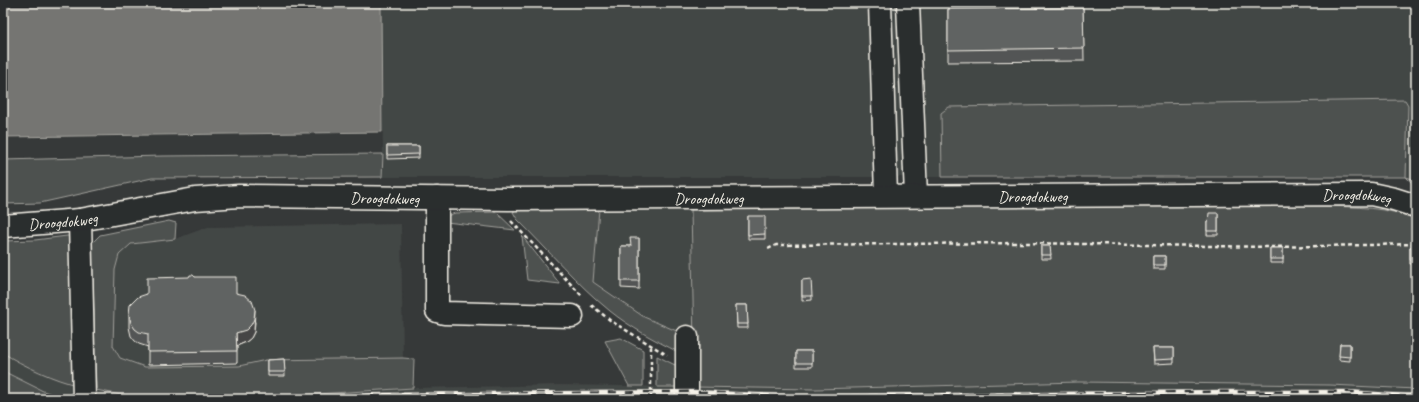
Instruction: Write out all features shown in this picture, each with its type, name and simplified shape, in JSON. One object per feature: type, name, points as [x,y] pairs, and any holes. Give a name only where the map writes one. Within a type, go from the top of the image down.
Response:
[{"type":"street","points":[[880,3],[886,196]]},
{"type":"street","points":[[908,3],[916,196]]},
{"type":"street","name":"Droogdokweg","points":[[3,226],[80,220],[195,199],[239,196],[491,198],[1371,194],[1394,198],[1416,206]]},
{"type":"street","points":[[437,198],[437,311],[444,313],[572,316]]},
{"type":"street","points":[[80,220],[84,399]]},
{"type":"street","points":[[687,337],[687,399]]},
{"type":"path","points":[[491,198],[562,275],[599,312],[651,347],[687,365]]},
{"type":"path","points":[[768,249],[776,245],[1015,243],[1271,247],[1416,244]]},
{"type":"path","points":[[651,347],[651,399]]},
{"type":"shaded area","points":[[3,3],[381,3],[382,132],[3,137]]},
{"type":"shaded area","points":[[381,3],[1416,3],[1416,180],[1406,177],[382,177]]},
{"type":"shaded area","points":[[1405,100],[1408,105],[1406,177],[942,177],[941,113],[949,107]]},
{"type":"shaded area","points":[[383,154],[382,177],[152,178],[40,203],[3,204],[3,160],[162,156]]},
{"type":"shaded area","points":[[1406,177],[1416,180],[1416,187]]},
{"type":"shaded area","points":[[1253,204],[1371,208],[1393,212],[1416,219],[1416,389],[1330,385],[1079,382],[815,389],[695,387],[691,210]]},
{"type":"shaded area","points":[[522,206],[599,209],[593,282],[644,317],[679,332],[678,352],[626,323],[586,290],[517,219],[513,212]]},
{"type":"shaded area","points":[[599,209],[691,210],[695,338],[644,317],[593,282]]},
{"type":"shaded area","points":[[496,212],[515,230],[446,222],[447,216],[455,213]]},
{"type":"shaded area","points":[[169,221],[176,223],[175,239],[131,244],[119,255],[115,270],[113,346],[120,358],[145,367],[239,366],[266,360],[414,359],[413,388],[236,399],[141,399],[96,390],[92,243],[100,235]]},
{"type":"shaded area","points":[[401,224],[403,358],[266,360],[239,366],[145,367],[120,358],[113,346],[115,270],[119,255],[131,244],[175,239],[208,227]]},
{"type":"shaded area","points":[[75,235],[77,385],[39,372],[3,353],[3,241],[35,240]]},
{"type":"shaded area","points":[[522,236],[560,284],[527,280]]},
{"type":"shaded area","points":[[621,338],[643,350],[643,386],[629,386],[605,341]]},
{"type":"shaded area","points":[[3,353],[67,383],[143,399],[67,399],[43,391],[3,371]]},
{"type":"shaded area","points":[[657,356],[681,368],[681,387],[657,387]]},
{"type":"shaded area","points":[[3,371],[43,391],[67,399],[3,399]]},
{"type":"shaded area","points":[[1079,382],[1330,385],[1416,389],[1416,399],[236,399],[413,388],[558,385],[815,389]]},
{"type":"building","points":[[1083,8],[1084,48],[948,50],[948,9]]},
{"type":"building","points":[[387,146],[419,146],[419,154],[387,155]]},
{"type":"building","points":[[1209,213],[1218,213],[1218,231],[1207,231]]},
{"type":"building","points":[[748,216],[765,216],[765,234],[748,235]]},
{"type":"building","points":[[630,238],[639,238],[639,281],[621,281],[621,246],[631,246]]},
{"type":"building","points":[[1041,246],[1050,246],[1051,255],[1041,255]]},
{"type":"building","points":[[1410,247],[1416,247],[1416,260],[1410,260]]},
{"type":"building","points":[[1270,248],[1283,248],[1283,259],[1270,259]]},
{"type":"building","points":[[1153,256],[1165,256],[1165,265],[1153,265]]},
{"type":"building","points":[[190,275],[195,277],[236,277],[236,293],[245,295],[252,301],[255,310],[254,319],[246,330],[236,333],[237,351],[148,352],[148,334],[139,332],[131,323],[129,314],[130,305],[138,297],[147,294],[147,278],[189,277]]},
{"type":"building","points":[[811,279],[812,296],[802,296],[802,280]]},
{"type":"building","points":[[736,305],[747,305],[748,324],[737,324]]},
{"type":"building","points":[[1340,344],[1350,344],[1350,357],[1339,356]]},
{"type":"building","points":[[1153,348],[1174,348],[1174,359],[1154,360]]},
{"type":"building","points":[[796,351],[812,351],[812,363],[796,363]]},
{"type":"building","points":[[284,359],[285,372],[268,372],[268,360]]},
{"type":"railway","points":[[320,399],[383,395],[695,392],[792,397],[1348,392],[1416,397]]}]
